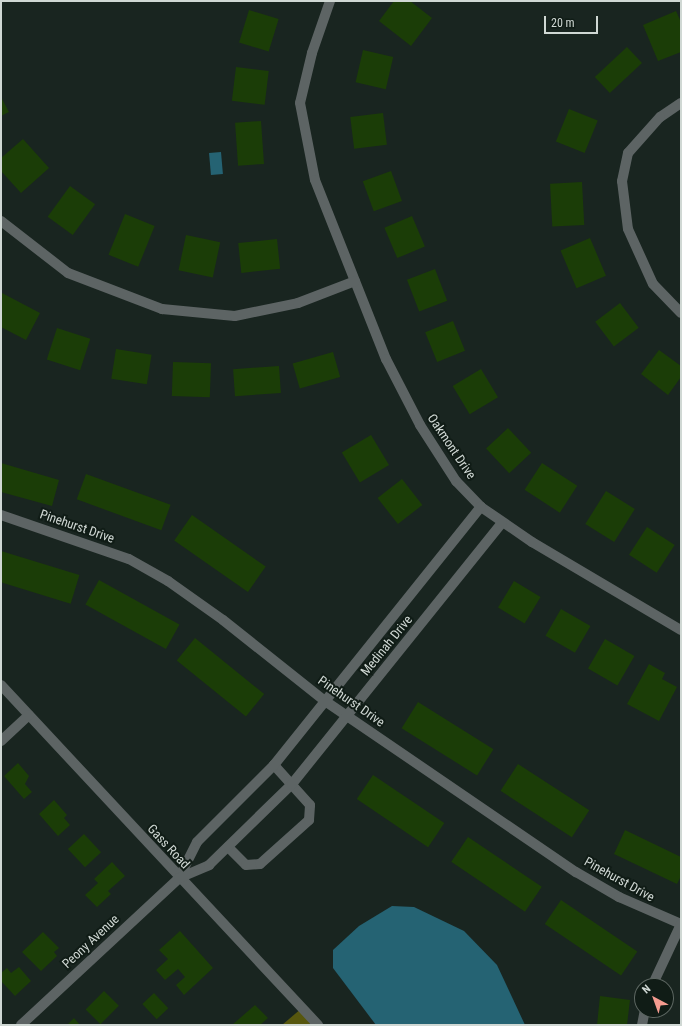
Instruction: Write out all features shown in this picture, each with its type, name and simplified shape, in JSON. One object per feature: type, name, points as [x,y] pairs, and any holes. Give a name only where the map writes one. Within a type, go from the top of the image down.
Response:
[{"type":"street","name":"Oakmont Drive","points":[[330,1],[312,52],[300,103],[315,180],[386,359],[420,426],[456,481],[481,507],[502,523],[681,630]]},
{"type":"street","points":[[681,103],[660,117],[628,153],[622,181],[628,229],[653,284],[681,313]]},
{"type":"street","points":[[1,221],[68,273],[162,309],[235,316],[298,303],[355,281]]},
{"type":"street","name":"Medinah Drive","points":[[179,878],[197,842],[274,765],[481,507]]},
{"type":"street","name":"Pinehurst Drive","points":[[1,515],[129,559],[168,581],[223,620],[325,701],[576,872],[625,900],[681,924]]},
{"type":"street","name":"Medinah Drive","points":[[179,878],[209,865],[292,784],[502,523]]},
{"type":"street","name":"Gass Road","points":[[1,685],[179,878],[318,1025]]},
{"type":"street","points":[[1,741],[29,715]]},
{"type":"street","points":[[228,847],[246,865],[260,864],[305,824],[311,815],[310,805],[274,765]]},
{"type":"street","name":"Peony Avenue","points":[[21,1025],[179,878]]},
{"type":"street","points":[[656,978],[681,924]]},
{"type":"shaded area","points":[[302,1008],[318,1025],[282,1025]]},
{"type":"water","points":[[221,152],[223,174],[211,175],[209,153]]},
{"type":"water","points":[[392,906],[414,907],[464,931],[497,965],[525,1025],[376,1025],[333,968],[333,950],[359,926]]},
{"type":"building","points":[[394,1],[410,1],[432,18],[411,46],[379,21]]},
{"type":"building","points":[[249,10],[279,19],[269,52],[239,43]]},
{"type":"building","points":[[676,11],[681,22],[681,52],[658,61],[643,25]]},
{"type":"building","points":[[627,47],[642,63],[610,93],[595,77]]},
{"type":"building","points":[[363,50],[393,57],[386,89],[356,82]]},
{"type":"building","points":[[236,67],[269,71],[265,105],[232,101]]},
{"type":"building","points":[[1,97],[9,112],[1,116]]},
{"type":"building","points":[[569,109],[598,121],[585,153],[556,141]]},
{"type":"building","points":[[383,113],[387,145],[354,149],[350,117]]},
{"type":"building","points":[[261,121],[264,164],[238,166],[235,123]]},
{"type":"building","points":[[23,139],[49,168],[21,193],[1,171],[1,158]]},
{"type":"building","points":[[391,171],[402,201],[374,211],[363,181]]},
{"type":"building","points":[[582,182],[584,225],[552,227],[550,184]]},
{"type":"building","points":[[70,186],[95,204],[73,235],[48,217]]},
{"type":"building","points":[[125,214],[155,226],[138,267],[109,255]]},
{"type":"building","points":[[412,216],[425,246],[397,258],[384,228]]},
{"type":"building","points":[[186,235],[220,242],[213,277],[179,270]]},
{"type":"building","points":[[590,238],[606,276],[577,288],[561,251]]},
{"type":"building","points":[[277,239],[280,269],[241,273],[238,243]]},
{"type":"building","points":[[435,269],[447,301],[419,311],[407,280]]},
{"type":"building","points":[[2,293],[40,313],[26,340],[1,327]]},
{"type":"building","points":[[620,303],[639,328],[614,346],[595,322]]},
{"type":"building","points":[[453,321],[465,351],[437,362],[425,332]]},
{"type":"building","points":[[57,328],[90,339],[80,370],[47,359]]},
{"type":"building","points":[[116,349],[152,355],[147,384],[111,379]]},
{"type":"building","points":[[659,350],[681,366],[681,377],[668,395],[641,374]]},
{"type":"building","points":[[333,352],[340,377],[300,389],[293,364]]},
{"type":"building","points":[[173,362],[211,363],[210,397],[172,396]]},
{"type":"building","points":[[279,366],[281,393],[235,396],[233,369]]},
{"type":"building","points":[[481,369],[498,397],[470,414],[453,386]]},
{"type":"building","points":[[508,428],[531,453],[509,473],[486,448]]},
{"type":"building","points":[[371,435],[389,465],[360,483],[342,453]]},
{"type":"building","points":[[1,463],[59,480],[52,506],[1,492]]},
{"type":"building","points":[[542,463],[577,486],[560,513],[525,490]]},
{"type":"building","points":[[86,474],[171,505],[161,530],[77,499]]},
{"type":"building","points":[[402,479],[422,505],[398,524],[378,498]]},
{"type":"building","points":[[606,491],[635,509],[614,542],[585,524]]},
{"type":"building","points":[[192,515],[266,567],[248,592],[174,540]]},
{"type":"building","points":[[647,527],[675,545],[657,573],[629,555]]},
{"type":"building","points":[[1,551],[79,575],[71,604],[1,582]]},
{"type":"building","points":[[99,580],[179,625],[166,649],[85,604]]},
{"type":"building","points":[[514,581],[541,597],[525,624],[498,608]]},
{"type":"building","points":[[561,609],[590,626],[575,653],[546,636]]},
{"type":"building","points":[[195,638],[264,694],[246,717],[177,661]]},
{"type":"building","points":[[605,639],[634,656],[617,685],[588,668]]},
{"type":"building","points":[[649,664],[665,673],[662,679],[677,687],[659,721],[627,704]]},
{"type":"building","points":[[418,702],[493,749],[477,775],[402,728]]},
{"type":"building","points":[[18,763],[29,776],[25,784],[32,792],[24,799],[4,776]]},
{"type":"building","points":[[518,764],[589,810],[572,837],[501,791]]},
{"type":"building","points":[[373,775],[444,823],[428,847],[357,799]]},
{"type":"building","points":[[54,800],[67,815],[64,818],[70,825],[58,836],[39,814]]},
{"type":"building","points":[[625,830],[681,857],[681,876],[677,884],[614,854]]},
{"type":"building","points":[[84,834],[101,852],[85,867],[68,849]]},
{"type":"building","points":[[468,837],[542,887],[525,912],[451,862]]},
{"type":"building","points":[[112,862],[125,876],[108,891],[111,894],[97,907],[85,895],[98,883],[94,879]]},
{"type":"building","points":[[561,900],[637,951],[621,975],[545,924]]},
{"type":"building","points":[[180,931],[213,968],[184,995],[176,985],[185,977],[178,969],[165,980],[156,970],[168,959],[159,950]]},
{"type":"building","points":[[43,932],[59,948],[54,952],[57,956],[41,971],[22,952]]},
{"type":"building","points":[[19,967],[31,981],[15,996],[1,981],[1,973],[7,968],[11,973]]},
{"type":"building","points":[[104,991],[119,1006],[100,1024],[86,1009]]},
{"type":"building","points":[[154,993],[168,1008],[157,1019],[142,1004]]},
{"type":"building","points":[[600,996],[630,1000],[627,1025],[597,1025]]},
{"type":"building","points":[[255,1005],[268,1018],[260,1025],[232,1025]]},
{"type":"building","points":[[74,1018],[80,1025],[67,1025]]}]
